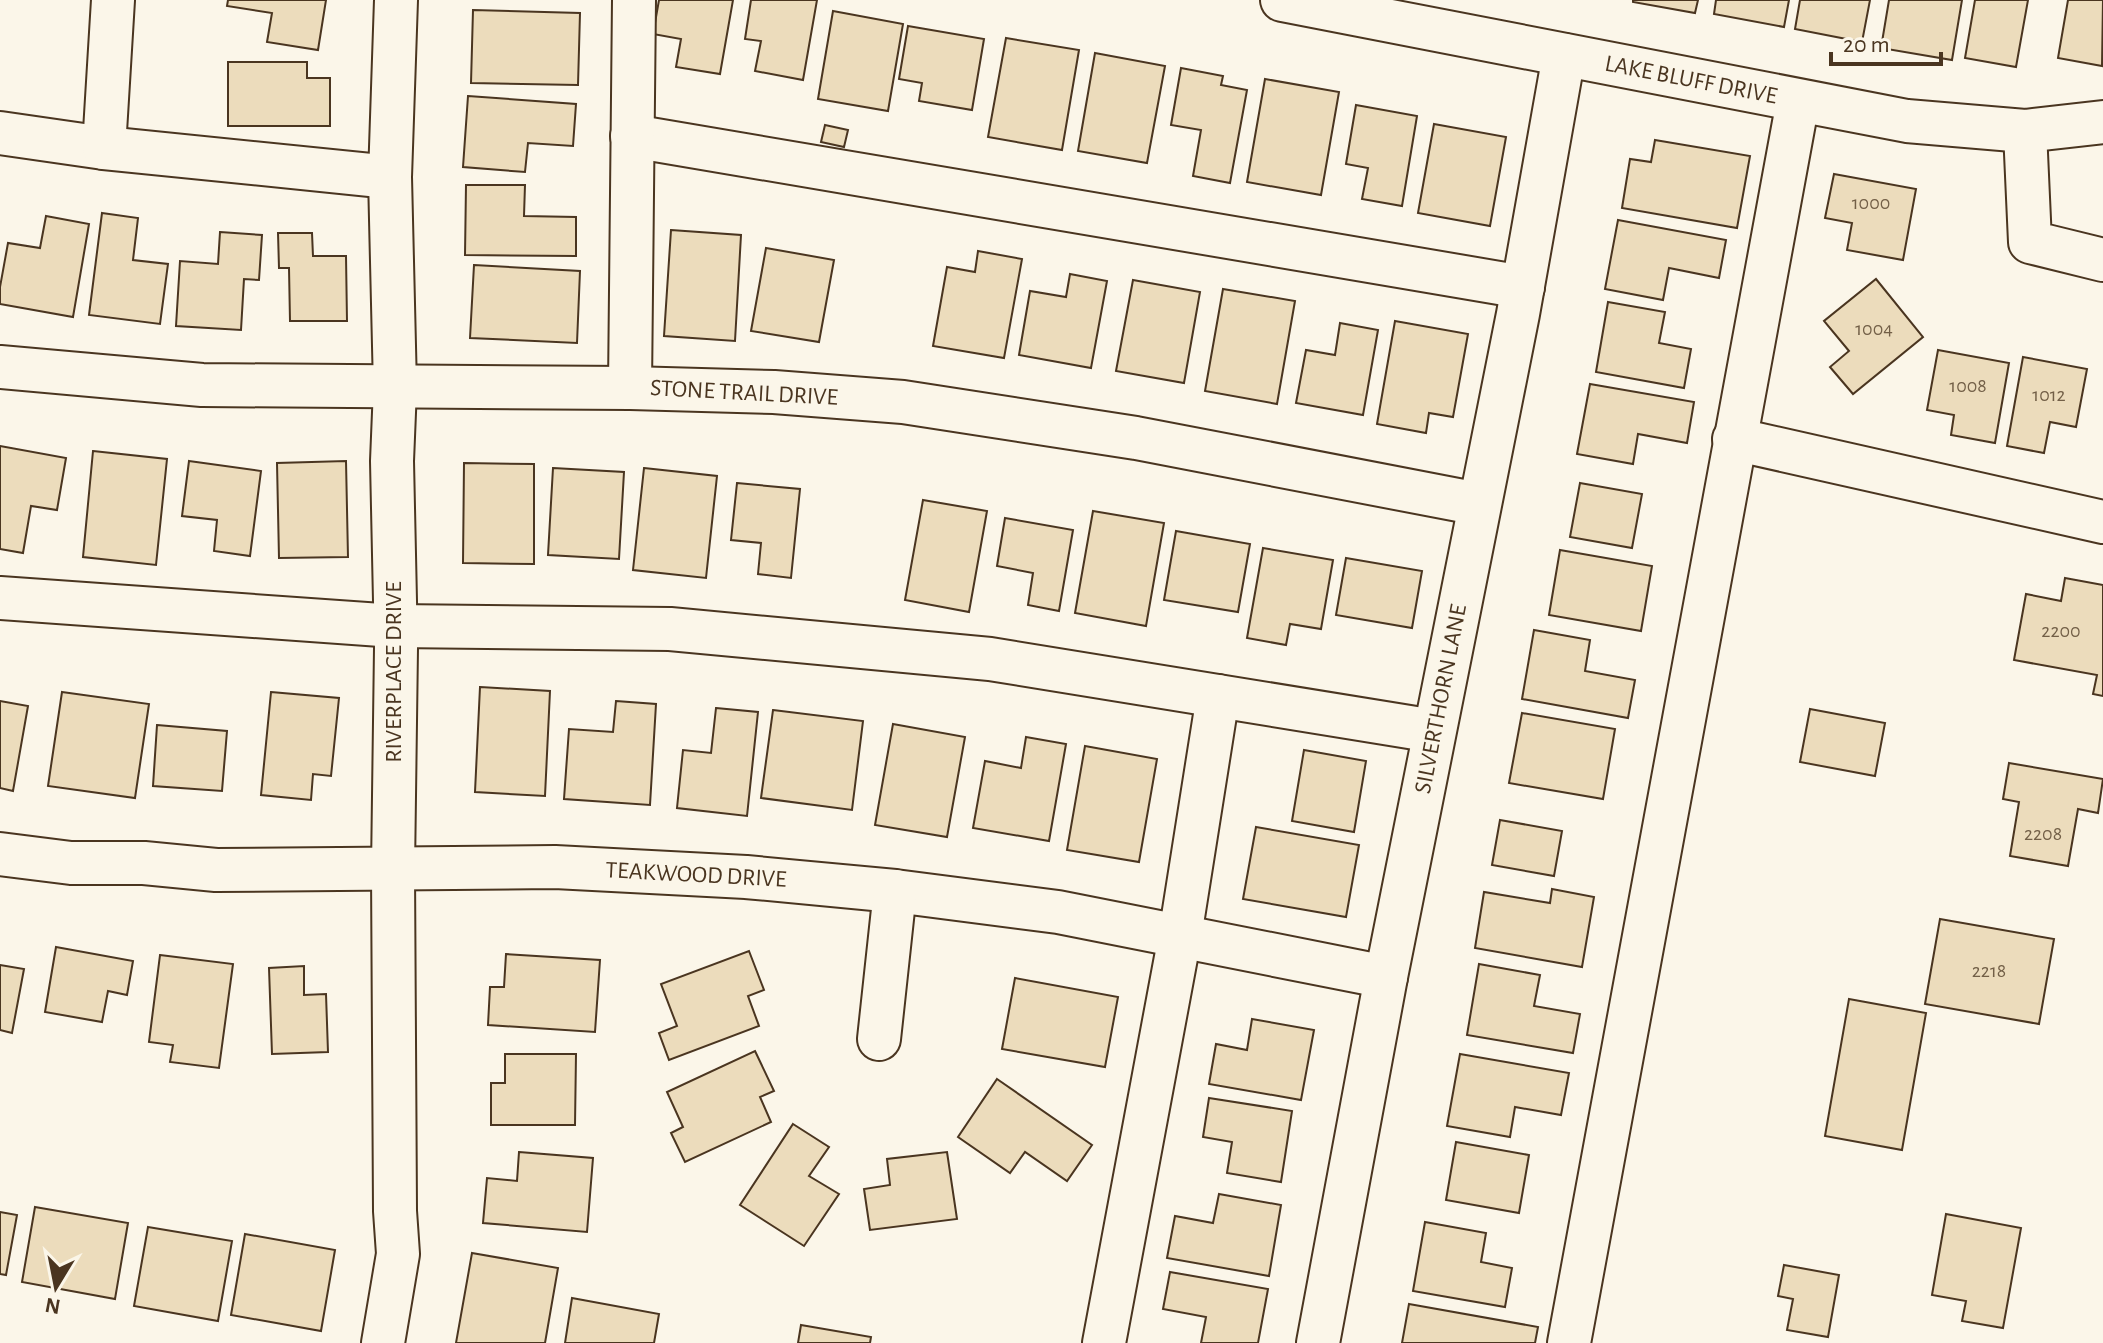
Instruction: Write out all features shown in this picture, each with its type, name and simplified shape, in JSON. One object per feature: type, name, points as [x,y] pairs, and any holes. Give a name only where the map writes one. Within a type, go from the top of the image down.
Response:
[{"type":"street","points":[[104,148],[113,0]]},
{"type":"street","name":"RIVERPLACE DRIVE","points":[[383,1343],[398,1254],[395,1211],[393,870],[395,626],[392,461],[395,388],[390,177],[396,0]]},
{"type":"street","points":[[630,388],[634,0]]},
{"type":"street","name":"LAKE BLUFF DRIVE","points":[[1282,0],[1907,121],[2025,131],[2103,122]]},
{"type":"street","name":"SILVERTHORN LANE","points":[[1318,1343],[1386,977],[1523,287],[1564,55]]},
{"type":"street","points":[[1569,1343],[1798,101]]},
{"type":"street","points":[[2025,131],[2030,242],[2103,260]]},
{"type":"street","points":[[0,133],[104,148],[390,177]]},
{"type":"street","points":[[632,136],[1523,287]]},
{"type":"street","name":"STONE TRAIL DRIVE","points":[[0,367],[202,385],[630,388],[774,392],[903,402],[1136,438],[1479,504]]},
{"type":"street","points":[[1734,439],[2103,522]]},
{"type":"street","points":[[0,598],[395,626],[670,629],[990,659],[1434,731]]},
{"type":"street","points":[[1104,1343],[1180,936],[1218,696]]},
{"type":"street","name":"TEAKWOOD DRIVE","points":[[0,854],[71,863],[144,863],[216,870],[555,867],[746,877],[895,891],[1058,912],[1386,977]]},
{"type":"street","points":[[879,1039],[895,891]]},
{"type":"building","points":[[228,0],[326,0],[318,50],[267,42],[272,13],[227,6]]},
{"type":"building","points":[[659,0],[733,0],[720,74],[676,67],[681,39],[653,34]]},
{"type":"building","points":[[751,0],[817,0],[803,80],[755,71],[761,41],[745,39]]},
{"type":"building","points":[[1633,0],[1698,0],[1695,13]]},
{"type":"building","points":[[1716,0],[1789,0],[1784,27],[1714,14]]},
{"type":"building","points":[[1800,0],[1870,0],[1862,42],[1795,29]]},
{"type":"building","points":[[1889,0],[1962,0],[1952,60],[1881,48]]},
{"type":"building","points":[[1975,0],[2028,0],[2016,67],[1965,58]]},
{"type":"building","points":[[2068,0],[2103,0],[2102,66],[2058,58]]},
{"type":"building","points":[[473,10],[580,13],[578,85],[471,83]]},
{"type":"building","points":[[833,11],[903,24],[888,111],[818,99]]},
{"type":"building","points":[[908,26],[984,39],[972,110],[919,101],[922,83],[899,79]]},
{"type":"building","points":[[1006,38],[1079,50],[1062,150],[988,137]]},
{"type":"building","points":[[1095,53],[1165,66],[1147,163],[1078,151]]},
{"type":"building","points":[[228,62],[307,62],[307,78],[330,78],[330,126],[228,126]]},
{"type":"building","points":[[1181,68],[1223,76],[1221,85],[1247,90],[1230,183],[1193,176],[1201,130],[1171,125]]},
{"type":"building","points":[[1265,79],[1339,92],[1321,195],[1247,182]]},
{"type":"building","points":[[468,96],[576,104],[573,146],[528,143],[525,172],[463,167]]},
{"type":"building","points":[[1356,105],[1417,116],[1402,206],[1362,199],[1368,168],[1346,164]]},
{"type":"building","points":[[1434,124],[1506,137],[1490,226],[1418,213]]},
{"type":"building","points":[[825,125],[848,130],[844,147],[821,142]]},
{"type":"building","points":[[1655,140],[1750,156],[1737,228],[1622,208],[1630,159],[1651,162]]},
{"type":"building","points":[[1834,174],[1916,189],[1903,260],[1847,250],[1852,223],[1825,218]]},
{"type":"building","points":[[466,185],[525,185],[524,216],[576,217],[576,256],[465,255]]},
{"type":"building","points":[[102,213],[138,218],[133,260],[168,264],[160,324],[89,315]]},
{"type":"building","points":[[46,216],[89,224],[73,317],[0,304],[8,243],[40,248]]},
{"type":"building","points":[[1618,220],[1726,240],[1719,278],[1669,268],[1663,300],[1605,289]]},
{"type":"building","points":[[671,230],[741,235],[735,341],[664,336]]},
{"type":"building","points":[[220,232],[262,235],[259,280],[244,279],[241,330],[176,326],[180,261],[218,264]]},
{"type":"building","points":[[278,233],[312,233],[313,256],[346,256],[347,321],[290,321],[289,268],[279,268]]},
{"type":"building","points":[[766,248],[834,260],[819,342],[751,331]]},
{"type":"building","points":[[978,251],[1022,259],[1004,358],[933,346],[947,267],[975,272]]},
{"type":"building","points":[[474,265],[580,271],[577,343],[470,338]]},
{"type":"building","points":[[1070,274],[1107,281],[1091,368],[1019,355],[1030,291],[1066,297]]},
{"type":"building","points":[[1876,279],[1923,337],[1853,394],[1830,367],[1849,351],[1824,321]]},
{"type":"building","points":[[1133,280],[1200,292],[1184,383],[1116,371]]},
{"type":"building","points":[[1223,289],[1295,301],[1277,404],[1205,391]]},
{"type":"building","points":[[1608,302],[1665,312],[1659,343],[1691,349],[1684,388],[1596,372]]},
{"type":"building","points":[[1395,321],[1468,334],[1453,417],[1429,413],[1426,433],[1377,424]]},
{"type":"building","points":[[1340,323],[1378,330],[1363,415],[1296,403],[1306,350],[1335,355]]},
{"type":"building","points":[[1938,350],[2009,363],[1995,443],[1951,435],[1954,415],[1927,410]]},
{"type":"building","points":[[2023,357],[2087,369],[2076,427],[2050,422],[2044,453],[2007,446]]},
{"type":"building","points":[[1590,384],[1694,402],[1687,443],[1638,434],[1633,464],[1577,454]]},
{"type":"building","points":[[0,446],[66,458],[57,510],[31,506],[23,553],[0,549]]},
{"type":"building","points":[[93,451],[167,459],[156,565],[83,557]]},
{"type":"building","points":[[189,461],[261,471],[250,556],[214,551],[217,520],[182,516]]},
{"type":"building","points":[[346,461],[348,557],[279,558],[277,463]]},
{"type":"building","points":[[464,463],[534,464],[534,564],[463,563]]},
{"type":"building","points":[[553,468],[624,472],[619,559],[548,555]]},
{"type":"building","points":[[644,468],[717,476],[706,578],[633,570]]},
{"type":"building","points":[[737,483],[800,489],[791,578],[758,574],[761,543],[731,540]]},
{"type":"building","points":[[1580,483],[1642,494],[1632,548],[1570,537]]},
{"type":"building","points":[[923,500],[987,511],[969,612],[905,600]]},
{"type":"building","points":[[1093,511],[1164,523],[1146,626],[1075,613]]},
{"type":"building","points":[[1005,518],[1073,530],[1059,611],[1028,605],[1033,573],[997,566]]},
{"type":"building","points":[[1176,531],[1250,544],[1238,612],[1164,600]]},
{"type":"building","points":[[1263,548],[1333,560],[1321,629],[1290,624],[1286,645],[1247,638]]},
{"type":"building","points":[[1560,550],[1652,566],[1641,631],[1549,615]]},
{"type":"building","points":[[1346,558],[1422,571],[1412,628],[1336,615]]},
{"type":"building","points":[[2065,578],[2103,585],[2103,696],[2093,694],[2097,675],[2014,660],[2026,594],[2061,601]]},
{"type":"building","points":[[1534,630],[1590,640],[1585,671],[1635,680],[1628,718],[1522,699]]},
{"type":"building","points":[[480,687],[550,691],[545,796],[475,792]]},
{"type":"building","points":[[62,692],[149,704],[135,798],[48,786]]},
{"type":"building","points":[[271,692],[339,698],[331,776],[313,774],[311,800],[261,795]]},
{"type":"building","points":[[0,701],[28,706],[13,791],[0,788]]},
{"type":"building","points":[[616,701],[656,704],[650,805],[564,799],[569,729],[613,732]]},
{"type":"building","points":[[716,708],[758,712],[747,816],[677,808],[683,750],[711,753]]},
{"type":"building","points":[[1810,709],[1885,723],[1875,776],[1800,762]]},
{"type":"building","points":[[773,710],[863,721],[852,810],[761,798]]},
{"type":"building","points":[[1522,713],[1615,729],[1603,799],[1509,783]]},
{"type":"building","points":[[893,724],[965,737],[947,837],[875,825]]},
{"type":"building","points":[[157,725],[227,731],[222,791],[153,786]]},
{"type":"building","points":[[1026,737],[1066,744],[1049,841],[973,828],[985,761],[1021,768]]},
{"type":"building","points":[[1085,746],[1157,759],[1139,862],[1067,850]]},
{"type":"building","points":[[1304,750],[1366,761],[1354,832],[1292,821]]},
{"type":"building","points":[[2009,763],[2103,779],[2098,813],[2078,809],[2068,866],[2010,856],[2019,802],[2003,799]]},
{"type":"building","points":[[1500,820],[1562,831],[1554,876],[1492,865]]},
{"type":"building","points":[[1256,827],[1359,845],[1346,917],[1243,899]]},
{"type":"building","points":[[1552,889],[1594,897],[1582,967],[1475,948],[1484,892],[1550,903]]},
{"type":"building","points":[[1940,919],[2054,939],[2039,1024],[1925,1004]]},
{"type":"building","points":[[56,947],[133,961],[127,995],[108,991],[102,1022],[45,1012]]},
{"type":"building","points":[[749,951],[764,990],[748,996],[759,1026],[669,1060],[659,1033],[677,1026],[661,984]]},
{"type":"building","points":[[506,954],[600,960],[595,1032],[488,1025],[490,987],[504,987]]},
{"type":"building","points":[[160,955],[233,964],[219,1068],[170,1062],[173,1045],[149,1042]]},
{"type":"building","points":[[1479,964],[1540,975],[1534,1006],[1580,1014],[1573,1053],[1467,1035]]},
{"type":"building","points":[[0,965],[24,969],[12,1033],[0,1030]]},
{"type":"building","points":[[304,966],[304,995],[326,994],[328,1052],[272,1054],[269,968]]},
{"type":"building","points":[[1015,978],[1118,997],[1105,1067],[1002,1049]]},
{"type":"building","points":[[1849,999],[1926,1013],[1902,1150],[1825,1136]]},
{"type":"building","points":[[1252,1019],[1314,1030],[1301,1100],[1209,1084],[1216,1044],[1247,1050]]},
{"type":"building","points":[[755,1051],[774,1091],[760,1097],[771,1122],[685,1162],[671,1133],[683,1127],[667,1092]]},
{"type":"building","points":[[505,1054],[576,1054],[575,1125],[491,1125],[491,1083],[505,1083]]},
{"type":"building","points":[[1460,1054],[1569,1073],[1561,1115],[1515,1107],[1510,1137],[1447,1126]]},
{"type":"building","points":[[997,1079],[1092,1145],[1067,1181],[1025,1152],[1010,1173],[958,1137]]},
{"type":"building","points":[[1209,1098],[1292,1111],[1281,1182],[1227,1173],[1232,1142],[1203,1137]]},
{"type":"building","points":[[793,1124],[829,1147],[809,1176],[839,1194],[804,1246],[740,1205]]},
{"type":"building","points":[[1456,1142],[1529,1155],[1519,1213],[1446,1200]]},
{"type":"building","points":[[519,1152],[593,1158],[587,1232],[483,1223],[487,1178],[517,1181]]},
{"type":"building","points":[[947,1152],[957,1219],[870,1230],[864,1189],[890,1185],[887,1159]]},
{"type":"building","points":[[1219,1194],[1281,1205],[1269,1276],[1167,1258],[1175,1216],[1213,1223]]},
{"type":"building","points":[[35,1207],[128,1223],[115,1299],[22,1282]]},
{"type":"building","points":[[0,1212],[17,1215],[6,1275],[0,1274]]},
{"type":"building","points":[[1946,1214],[2021,1228],[2003,1328],[1962,1321],[1966,1301],[1932,1295]]},
{"type":"building","points":[[1425,1222],[1486,1233],[1481,1262],[1512,1268],[1505,1307],[1413,1291]]},
{"type":"building","points":[[148,1227],[232,1241],[218,1321],[134,1306]]},
{"type":"building","points":[[245,1234],[335,1250],[321,1331],[231,1315]]},
{"type":"building","points":[[472,1253],[558,1268],[545,1343],[456,1343]]},
{"type":"building","points":[[1784,1265],[1839,1275],[1828,1337],[1787,1330],[1793,1299],[1778,1296]]},
{"type":"building","points":[[1170,1272],[1268,1289],[1258,1343],[1201,1343],[1206,1317],[1163,1309]]},
{"type":"building","points":[[572,1298],[659,1314],[654,1343],[565,1343]]},
{"type":"building","points":[[1409,1304],[1538,1327],[1535,1343],[1402,1343]]},
{"type":"building","points":[[801,1325],[871,1337],[870,1343],[798,1343]]}]
